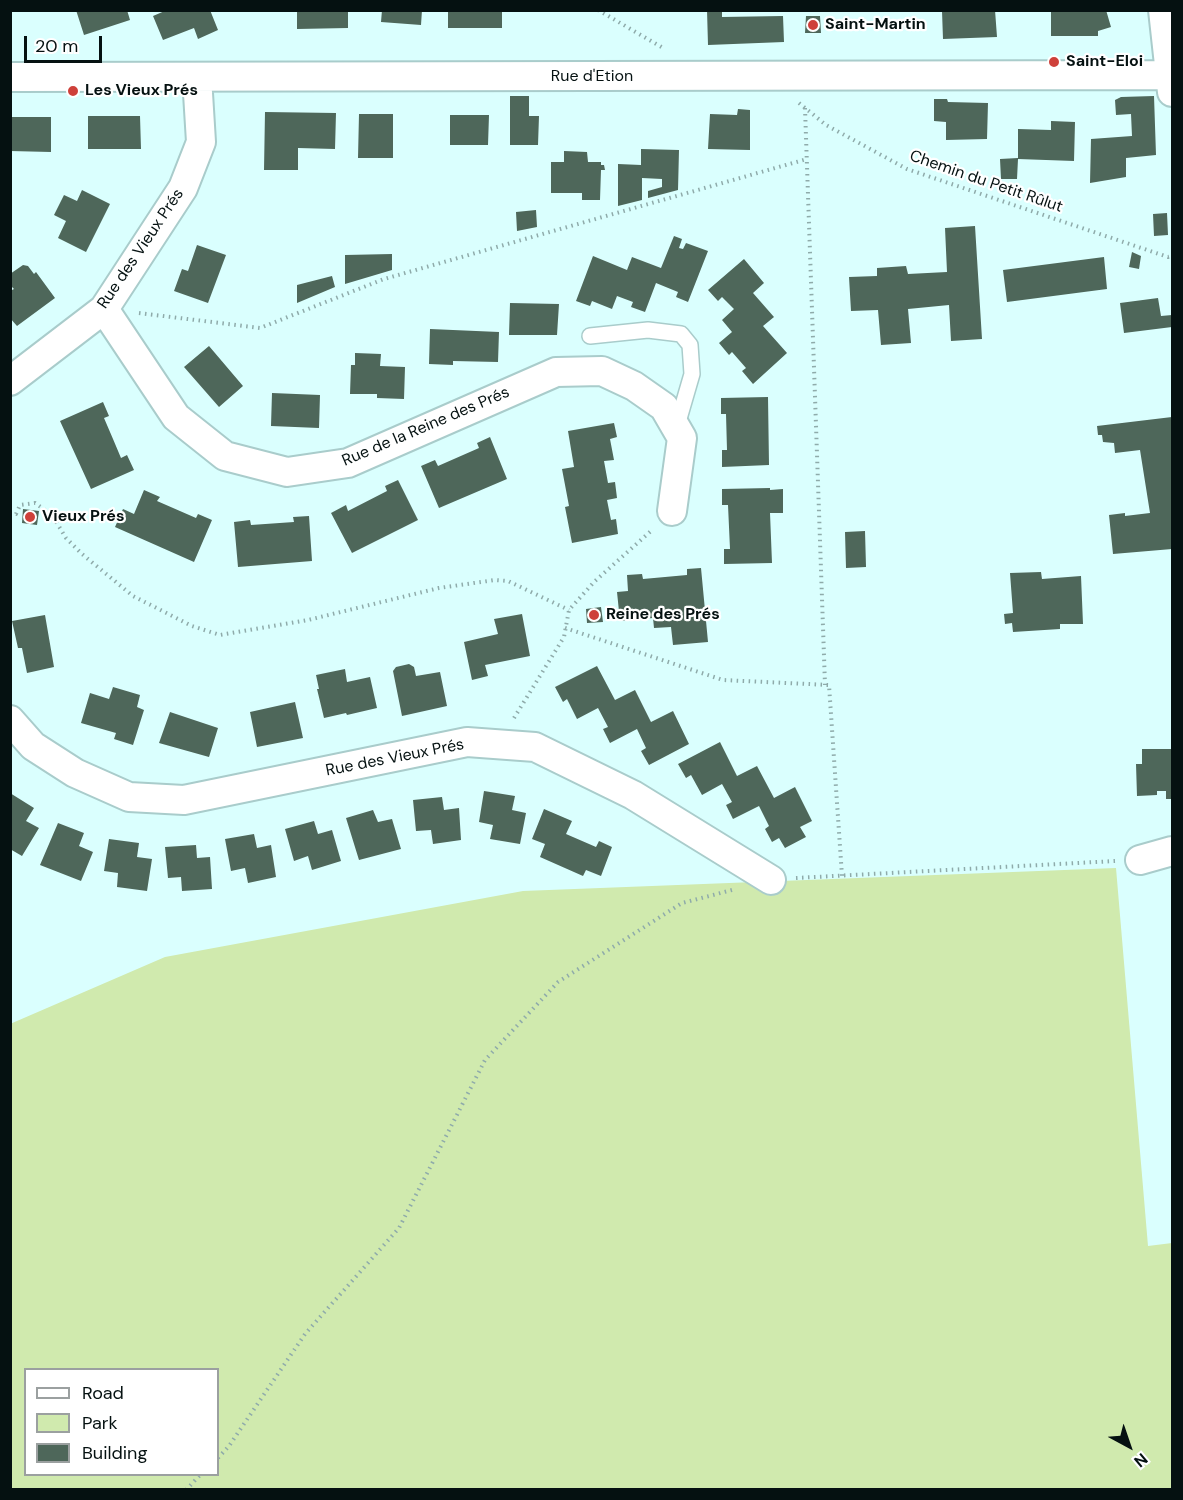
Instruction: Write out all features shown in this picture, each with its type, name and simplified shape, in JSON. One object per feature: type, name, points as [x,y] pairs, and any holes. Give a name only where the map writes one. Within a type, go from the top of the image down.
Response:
[{"type":"street","points":[[1162,10],[1172,82]]},
{"type":"street","name":"Rue d'Etion","points":[[10,77],[784,76],[1172,82]]},
{"type":"street","name":"Rue des Vieux Prés","points":[[10,381],[104,309],[183,189],[201,142],[198,78]]},
{"type":"street","name":"Rue de la Reine des Prés","points":[[104,309],[176,417],[225,456],[287,472],[348,463],[556,372],[602,371],[634,386],[664,407],[682,438],[672,511]]},
{"type":"street","name":"Rue des Vieux Prés","points":[[10,720],[33,746],[75,773],[129,797],[184,800],[467,742],[535,747],[633,795],[771,880]]},
{"type":"street","points":[[1140,860],[1173,851]]},
{"type":"lane","points":[[590,336],[648,330],[681,334],[690,345],[692,374],[676,429]]},
{"type":"path","points":[[598,10],[665,49]]},
{"type":"path","name":"Chemin du Petit Rûlut","points":[[784,76],[795,99],[826,125],[907,169],[1168,257],[1173,256]]},
{"type":"path","points":[[805,108],[825,685]]},
{"type":"path","points":[[104,309],[260,328],[384,279],[807,159]]},
{"type":"path","points":[[10,513],[16,514],[20,505],[35,503],[52,515],[66,538],[82,554],[133,596],[192,626],[220,635],[308,620],[439,588],[495,580],[508,581],[569,610]]},
{"type":"path","points":[[498,744],[564,637],[569,610],[594,582],[672,511]]},
{"type":"path","points":[[565,628],[723,680],[829,685],[842,876]]},
{"type":"path","points":[[219,1457],[229,1446],[305,1334],[399,1228],[485,1060],[558,982],[682,903],[771,880],[1140,860]]},
{"type":"path","points":[[186,1490],[199,1476]]},
{"type":"green space","points":[[1116,868],[1148,1246],[1172,1243],[1172,1489],[11,1489],[10,1024],[165,957],[523,891]]},
{"type":"building","points":[[76,10],[127,10],[130,20],[84,35]]},
{"type":"building","points":[[167,10],[210,10],[218,30],[198,39],[194,28],[163,40],[153,16]]},
{"type":"building","points":[[297,10],[348,10],[348,28],[297,29]]},
{"type":"building","points":[[382,10],[422,10],[421,25],[381,22]]},
{"type":"building","points":[[448,10],[502,10],[502,28],[448,28]]},
{"type":"building","points":[[707,10],[722,10],[722,17],[783,16],[784,42],[708,45]]},
{"type":"building","points":[[995,10],[997,37],[943,39],[942,11]]},
{"type":"building","points":[[1051,10],[1106,10],[1111,27],[1098,31],[1098,36],[1051,36]]},
{"type":"building","name":"Saint-Martin","points":[[806,16],[820,16],[821,33],[805,33]]},
{"type":"building","points":[[510,96],[529,96],[529,116],[539,116],[538,145],[510,145]]},
{"type":"building","points":[[1154,96],[1156,155],[1126,158],[1126,177],[1090,183],[1091,139],[1132,136],[1131,114],[1116,115],[1115,100],[1121,97]]},
{"type":"building","points":[[934,99],[947,99],[948,102],[988,103],[987,139],[946,140],[946,122],[934,121]]},
{"type":"building","points":[[738,109],[750,110],[750,150],[708,149],[710,114],[737,115]]},
{"type":"building","points":[[265,112],[336,113],[335,149],[298,148],[298,170],[264,170]]},
{"type":"building","points":[[359,114],[393,114],[393,158],[358,158]]},
{"type":"building","points":[[450,115],[489,115],[488,145],[450,145]]},
{"type":"building","points":[[88,116],[140,116],[141,149],[88,149]]},
{"type":"building","points":[[10,117],[51,117],[51,152],[10,151]]},
{"type":"building","points":[[1051,121],[1075,122],[1074,161],[1018,159],[1017,179],[1001,179],[1000,159],[1018,158],[1018,129],[1051,130]]},
{"type":"building","points":[[641,149],[679,150],[678,190],[648,198],[648,191],[662,187],[662,179],[642,178],[642,200],[618,206],[618,164],[641,165]]},
{"type":"building","points":[[564,151],[587,152],[588,162],[601,162],[601,165],[604,165],[605,170],[601,170],[600,200],[582,200],[582,193],[551,193],[551,162],[564,162]]},
{"type":"building","points":[[82,190],[110,204],[86,252],[58,238],[66,221],[54,215],[64,195],[77,201]]},
{"type":"building","points":[[536,210],[537,227],[517,231],[516,212]]},
{"type":"building","points":[[1167,213],[1168,235],[1154,236],[1153,214]]},
{"type":"building","points":[[975,226],[982,339],[951,341],[949,305],[908,309],[911,343],[881,345],[878,310],[851,311],[849,277],[877,276],[877,268],[906,266],[908,274],[947,272],[945,228]]},
{"type":"building","points":[[674,236],[682,239],[679,248],[683,249],[686,243],[708,251],[688,302],[676,297],[678,292],[656,283],[645,312],[631,307],[633,302],[617,296],[612,309],[592,301],[590,306],[576,301],[593,256],[627,270],[632,257],[661,268]]},
{"type":"building","points":[[197,245],[226,255],[208,303],[174,291],[182,269],[188,271]]},
{"type":"building","points":[[1132,252],[1141,256],[1139,269],[1129,267]]},
{"type":"building","points":[[392,254],[392,270],[345,284],[345,255]]},
{"type":"building","points":[[1104,257],[1107,289],[1007,302],[1003,270]]},
{"type":"building","points":[[744,259],[764,283],[753,293],[774,317],[763,326],[787,353],[753,384],[742,371],[746,368],[732,352],[729,355],[719,343],[732,332],[722,320],[734,309],[722,297],[718,301],[708,290]]},
{"type":"building","points":[[23,265],[28,266],[34,274],[36,272],[55,298],[17,326],[10,318],[10,291],[14,289],[10,285],[10,274]]},
{"type":"building","points":[[332,276],[335,287],[297,303],[297,285]]},
{"type":"building","points":[[1158,298],[1161,316],[1172,315],[1172,327],[1124,333],[1120,303]]},
{"type":"building","points":[[510,303],[559,304],[557,335],[509,335]]},
{"type":"building","points":[[430,329],[499,332],[498,362],[453,361],[453,365],[429,364]]},
{"type":"building","points":[[209,346],[243,386],[219,407],[184,367]]},
{"type":"building","points":[[355,353],[381,354],[380,366],[405,367],[404,399],[377,398],[377,394],[350,394],[351,365],[355,365]]},
{"type":"building","points":[[272,393],[320,395],[319,428],[271,426]]},
{"type":"building","points":[[768,397],[769,465],[722,467],[722,450],[727,450],[726,414],[721,414],[721,398]]},
{"type":"building","points":[[103,402],[109,416],[104,418],[121,458],[127,455],[134,470],[91,489],[60,421]]},
{"type":"building","points":[[1172,417],[1172,549],[1113,554],[1109,515],[1150,513],[1140,450],[1115,453],[1114,443],[1103,442],[1102,435],[1098,435],[1097,426]]},
{"type":"building","points":[[614,423],[617,437],[610,439],[614,460],[604,461],[608,483],[615,482],[617,498],[607,500],[611,520],[616,519],[618,534],[572,543],[565,507],[569,506],[562,469],[574,467],[568,431]]},
{"type":"building","points":[[490,437],[507,479],[439,508],[421,466],[435,460],[438,466],[479,448],[477,443]]},
{"type":"building","points":[[398,480],[418,520],[352,553],[331,513],[346,505],[348,511],[387,491],[385,486]]},
{"type":"building","points":[[770,488],[770,490],[783,489],[783,513],[770,513],[772,563],[724,564],[724,549],[730,549],[728,505],[722,505],[722,489]]},
{"type":"building","points":[[144,490],[160,497],[157,501],[196,518],[198,514],[212,520],[194,562],[115,527],[123,509],[134,514]]},
{"type":"building","name":"Vieux Prés","points":[[23,509],[39,511],[37,525],[22,523]]},
{"type":"building","points":[[309,516],[312,561],[238,567],[234,522],[250,520],[251,525],[294,522],[293,517]]},
{"type":"building","points":[[865,531],[866,567],[846,568],[845,532]]},
{"type":"building","points":[[701,568],[708,642],[673,645],[671,627],[654,628],[653,618],[620,621],[617,592],[628,591],[627,575],[642,574],[643,579],[687,575],[687,569]]},
{"type":"building","points":[[1041,572],[1042,579],[1081,576],[1083,624],[1060,624],[1060,629],[1013,632],[1012,623],[1005,624],[1004,614],[1013,613],[1010,573]]},
{"type":"building","name":"Reine des Prés","points":[[601,607],[603,622],[587,623],[586,609]]},
{"type":"building","points":[[522,614],[530,656],[485,665],[488,676],[472,680],[464,642],[498,634],[494,619]]},
{"type":"building","points":[[45,615],[54,667],[27,673],[22,648],[18,648],[12,621]]},
{"type":"building","points":[[409,664],[414,667],[416,676],[440,672],[447,706],[402,716],[393,671],[396,667]]},
{"type":"building","points":[[597,666],[615,700],[635,690],[651,722],[673,711],[689,744],[649,765],[641,751],[646,748],[637,729],[610,743],[603,729],[608,727],[598,708],[577,719],[567,699],[563,702],[555,687]]},
{"type":"building","points":[[345,669],[347,682],[370,677],[377,708],[324,718],[316,675]]},
{"type":"building","points":[[113,687],[140,695],[137,707],[144,710],[133,745],[114,739],[116,733],[81,723],[90,693],[109,699]]},
{"type":"building","points":[[295,702],[303,738],[257,747],[250,712]]},
{"type":"building","points":[[170,712],[218,728],[209,757],[159,743]]},
{"type":"building","points":[[720,742],[737,776],[757,766],[774,798],[795,787],[812,821],[800,827],[806,837],[785,848],[779,838],[772,842],[765,829],[769,826],[759,806],[733,819],[726,805],[732,802],[722,784],[702,795],[691,775],[686,778],[678,764]]},
{"type":"building","points":[[1142,749],[1172,749],[1172,799],[1166,799],[1166,791],[1157,791],[1157,795],[1137,796],[1136,764],[1142,764]]},
{"type":"building","points":[[484,791],[515,796],[512,810],[526,813],[520,844],[490,839],[493,825],[479,822]]},
{"type":"building","points":[[10,793],[34,808],[26,821],[39,828],[22,856],[10,849]]},
{"type":"building","points":[[442,797],[444,810],[459,808],[461,840],[433,844],[431,830],[416,831],[413,800]]},
{"type":"building","points":[[544,809],[572,821],[566,834],[596,847],[599,841],[612,847],[601,876],[586,870],[583,876],[540,857],[545,844],[532,839]]},
{"type":"building","points":[[373,810],[378,822],[392,819],[401,849],[359,860],[346,818]]},
{"type":"building","points":[[314,821],[318,834],[332,830],[341,861],[312,870],[308,856],[294,861],[285,829]]},
{"type":"building","points":[[58,823],[84,833],[79,846],[93,852],[81,881],[40,865]]},
{"type":"building","points":[[254,834],[257,848],[271,845],[276,877],[248,883],[245,868],[231,871],[225,839]]},
{"type":"building","points":[[109,839],[139,843],[137,857],[152,859],[147,891],[117,887],[118,873],[104,871]]},
{"type":"building","points":[[196,845],[197,858],[210,857],[212,889],[182,891],[181,877],[168,878],[165,847]]},
{"type":"place","name":"Saint-Martin","points":[[813,25]]},
{"type":"place","name":"Saint-Eloi","points":[[1054,62]]},
{"type":"place","name":"Les Vieux Prés","points":[[73,91]]},
{"type":"place","name":"Vieux Prés","points":[[30,517]]},
{"type":"place","name":"Reine des Prés","points":[[594,615]]}]
